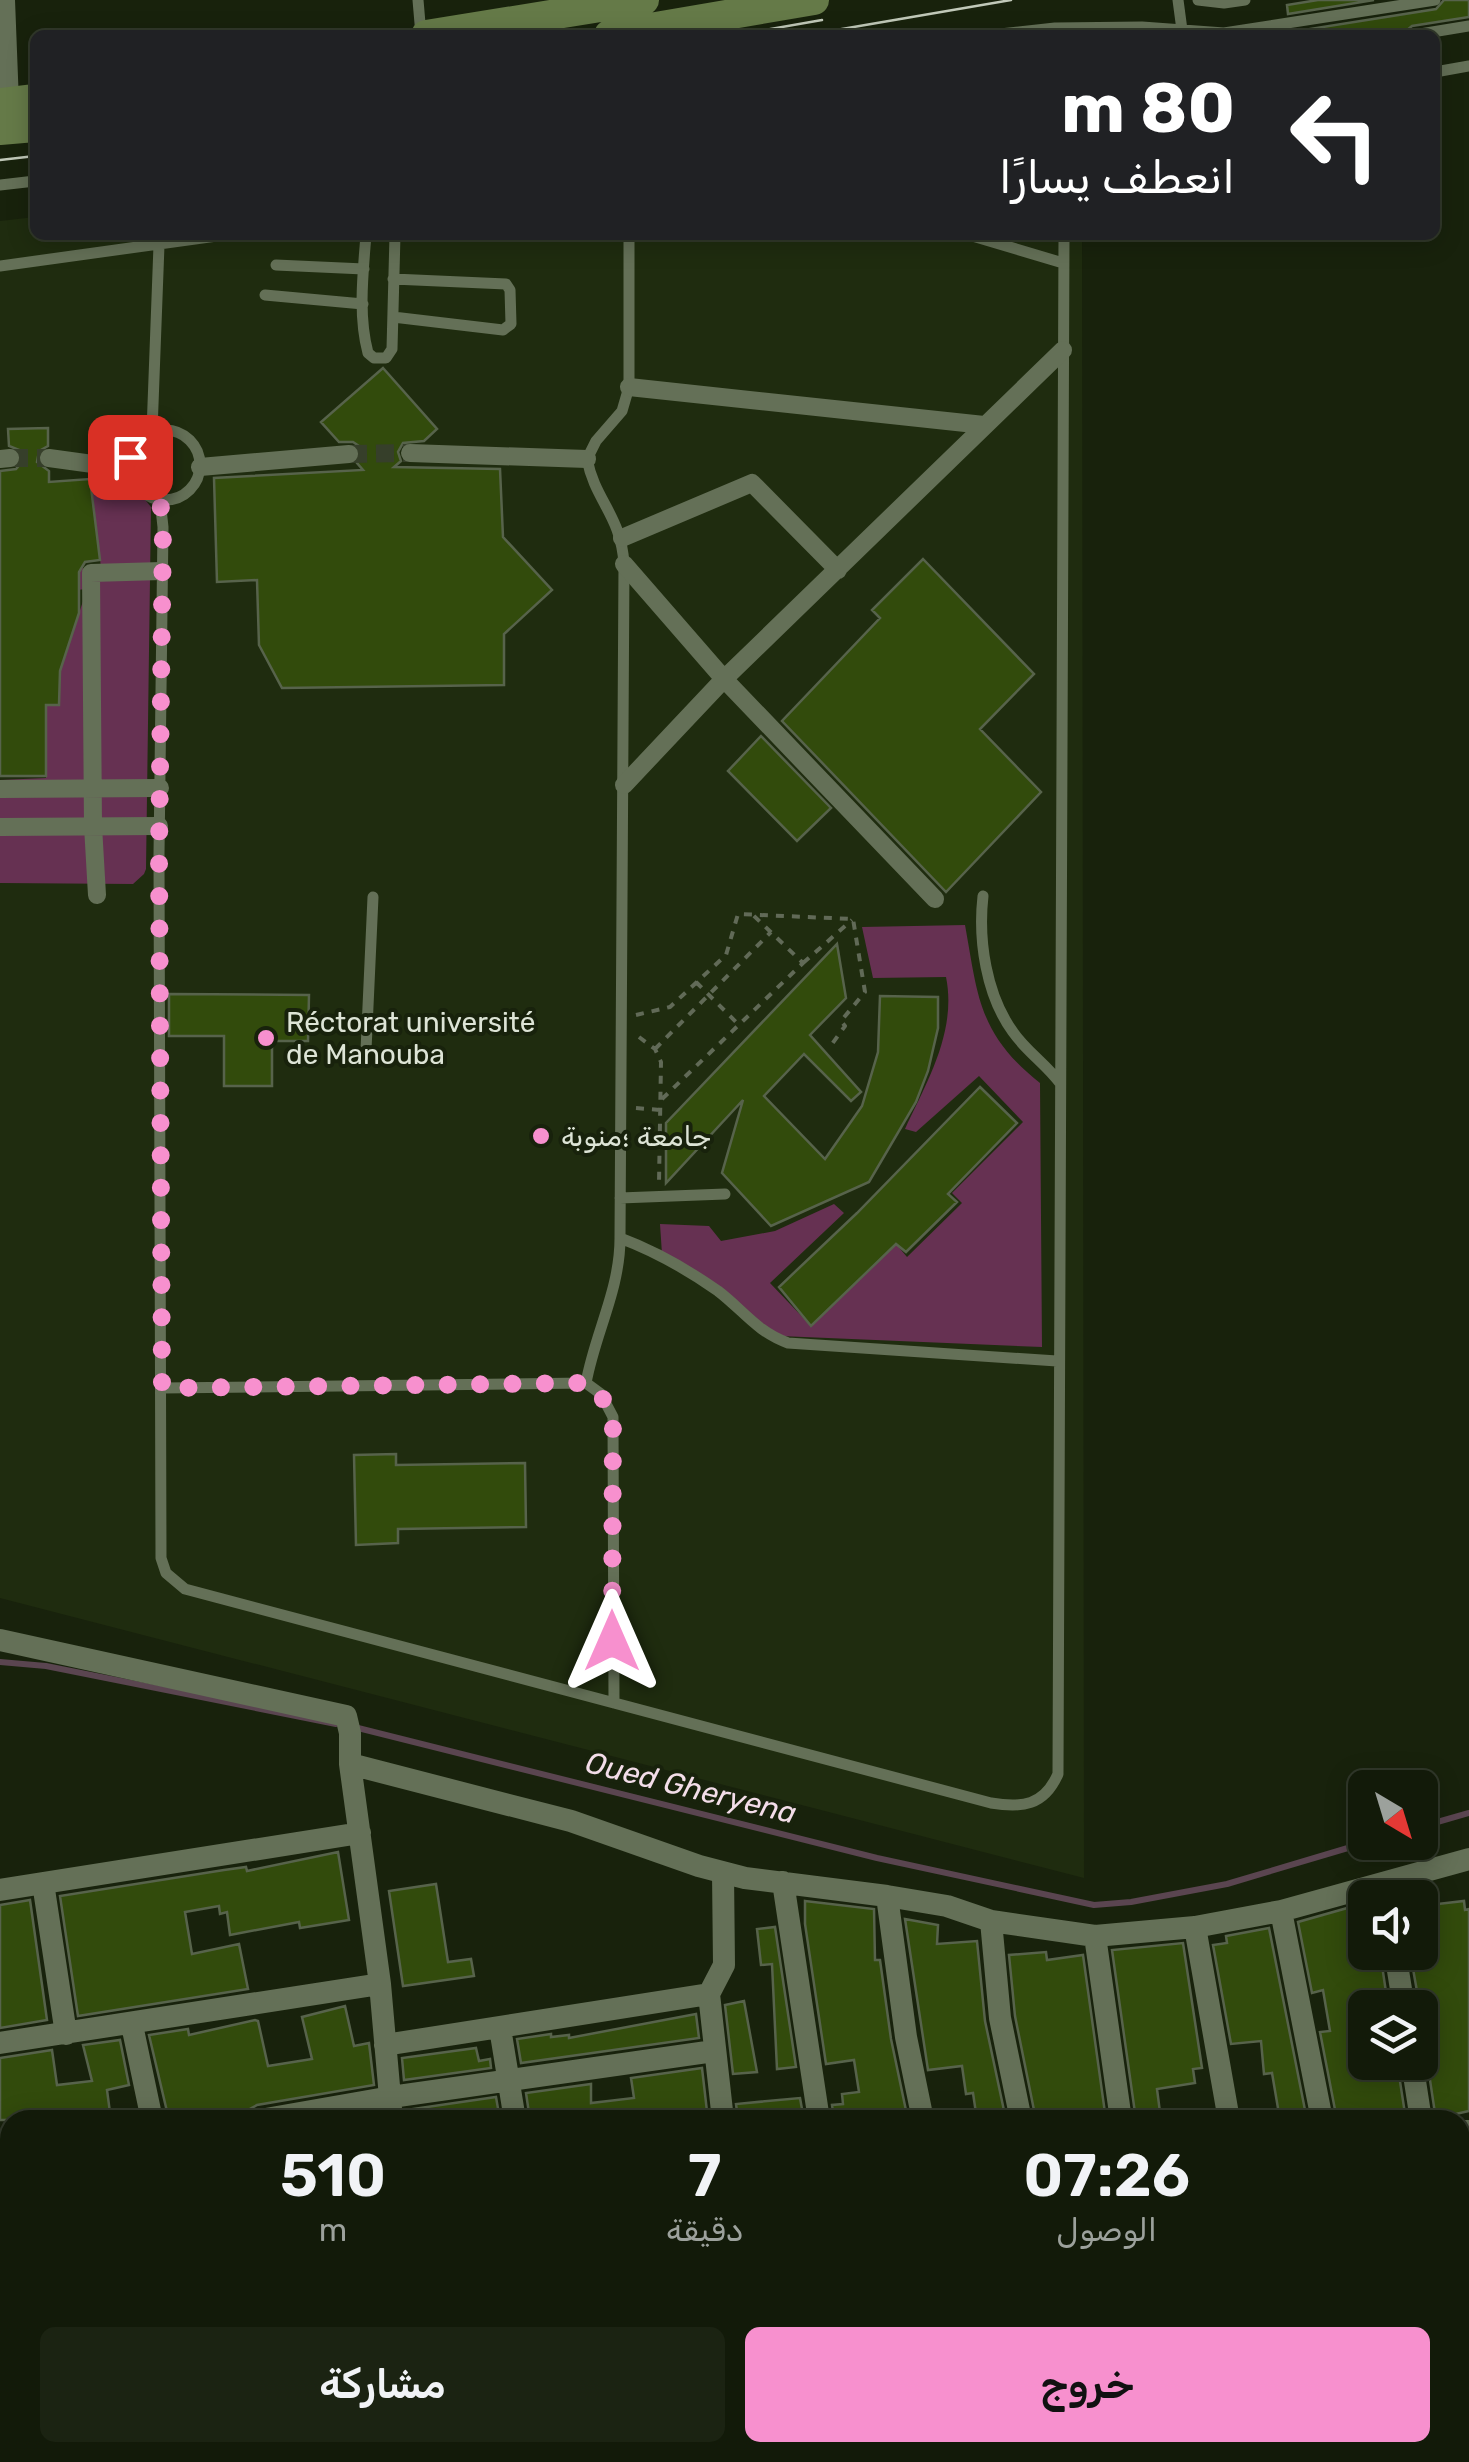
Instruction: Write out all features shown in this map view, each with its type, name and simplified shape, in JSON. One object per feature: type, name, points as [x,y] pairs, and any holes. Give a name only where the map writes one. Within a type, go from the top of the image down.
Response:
[{"type":"main road","points":[[455,30],[644,0]]},
{"type":"main road","points":[[638,30],[814,0]]},
{"type":"street","points":[[4,0],[11,109]]},
{"type":"street","points":[[624,784],[724,680],[1063,350]]},
{"type":"street","points":[[629,387],[984,426]]},
{"type":"street","points":[[410,453],[587,459]]},
{"type":"street","points":[[200,467],[349,454]]},
{"type":"street","points":[[48,458],[129,469]]},
{"type":"street","points":[[622,538],[752,483],[838,570]]},
{"type":"street","points":[[624,564],[724,680],[935,899]]},
{"type":"street","points":[[97,895],[91,573],[162,572]]},
{"type":"street","points":[[0,790],[160,788]]},
{"type":"street","points":[[0,827],[159,826]]},
{"type":"street","points":[[0,1640],[348,1724],[392,2108],[509,2080],[714,2051]]},
{"type":"street","points":[[350,1764],[571,1821],[723,1873],[887,1896],[965,1910],[990,1921],[1095,1936],[1195,1927],[1348,1898]]},
{"type":"street","points":[[0,1890],[360,1833]]},
{"type":"street","points":[[1413,1880],[1469,1859]]},
{"type":"street","points":[[722,2110],[709,1994],[724,1966],[723,1873]]},
{"type":"street","points":[[783,1882],[817,2110]]},
{"type":"street","points":[[43,1883],[66,2034]]},
{"type":"street","points":[[887,1896],[920,2110]]},
{"type":"street","points":[[1280,1911],[1320,2110]]},
{"type":"street","points":[[990,1921],[1000,2018],[1019,2110]]},
{"type":"street","points":[[1195,1927],[1227,2110]]},
{"type":"street","points":[[1095,1936],[1121,2110]]},
{"type":"street","points":[[0,2044],[380,1984]]},
{"type":"street","points":[[385,2045],[709,1994]]},
{"type":"street","points":[[132,2024],[150,2110]]},
{"type":"street","points":[[500,2028],[514,2110]]},
{"type":"street","points":[[1415,2080],[1419,2110]]},
{"type":"lane","points":[[418,0],[422,30]]},
{"type":"lane","points":[[1178,0],[1182,30]]},
{"type":"lane","points":[[1198,0],[1224,4],[1245,0]]},
{"type":"lane","points":[[1243,30],[1434,0]]},
{"type":"lane","points":[[1440,31],[1469,26]]},
{"type":"lane","points":[[1037,30],[1140,30]]},
{"type":"lane","points":[[1440,71],[1469,66]]},
{"type":"lane","points":[[0,185],[30,182]]},
{"type":"lane","points":[[0,266],[191,240]]},
{"type":"lane","points":[[366,240],[363,304],[366,345],[374,358],[386,358],[392,350],[395,240]]},
{"type":"lane","points":[[586,1383],[592,1349],[615,1289],[620,1238],[624,784],[622,538],[594,484],[587,459],[596,440],[622,411],[629,387],[628,240]]},
{"type":"lane","points":[[986,240],[1064,263]]},
{"type":"lane","points":[[160,500],[160,1558],[166,1573],[185,1589],[991,1803],[1013,1806],[1034,1802],[1051,1790],[1058,1774],[1064,240]]},
{"type":"lane","points":[[152,432],[158,245]]},
{"type":"lane","points":[[276,265],[364,269]]},
{"type":"lane","points":[[393,278],[506,284],[510,290],[512,324],[504,330],[393,317]]},
{"type":"lane","points":[[266,295],[363,304]]},
{"type":"lane","points":[[176,431],[194,444],[200,467],[192,488],[182,495],[160,500],[139,490],[129,469],[134,446],[152,432],[176,431]]},
{"type":"lane","points":[[366,1050],[373,896]]},
{"type":"lane","points":[[983,896],[986,967],[996,999],[1010,1029],[1060,1083]]},
{"type":"lane","points":[[620,1198],[725,1194]]},
{"type":"lane","points":[[620,1238],[658,1254],[698,1278],[722,1294],[756,1327],[788,1343],[1058,1361]]},
{"type":"lane","points":[[162,1388],[586,1383],[600,1394],[613,1417],[614,1703]]},
{"type":"path","points":[[636,1015],[670,1007],[726,954],[738,914],[852,919]]},
{"type":"path","points":[[753,914],[803,963]]},
{"type":"path","points":[[660,1100],[852,919]]},
{"type":"path","points":[[832,1044],[845,1026],[841,1021],[866,992],[852,919]]},
{"type":"path","points":[[655,1049],[771,932]]},
{"type":"path","points":[[696,982],[739,1024]]},
{"type":"path","points":[[635,1034],[655,1049],[661,1062],[658,1197]]},
{"type":"shaded area","name":"جامعة ؛منوبة","points":[[30,218],[30,240],[1082,240],[1084,1878],[0,1598],[0,221]]},
{"type":"shaded area","points":[[90,471],[125,482],[151,507],[146,869],[133,884],[0,883],[0,780],[46,778],[46,720],[15,720],[60,671],[87,589],[24,595],[23,569],[101,568]]},
{"type":"shaded area","points":[[965,925],[978,993],[992,1030],[1004,1048],[1040,1083],[1042,1347],[780,1336],[662,1254],[660,1224],[709,1226],[721,1241],[775,1231],[834,1204],[844,1213],[770,1283],[811,1326],[896,1244],[907,1257],[962,1203],[952,1193],[1023,1122],[979,1076],[916,1132],[905,1129],[944,1036],[946,977],[873,978],[862,927]]},
{"type":"building","points":[[1318,0],[1374,0],[1288,14],[1287,5]]},
{"type":"building","points":[[1444,0],[1469,0],[1469,17],[1407,30],[1304,30],[1436,9]]},
{"type":"building","points":[[383,368],[437,429],[424,441],[403,443],[398,452],[401,461],[394,467],[500,469],[503,537],[552,590],[504,634],[504,685],[282,688],[259,645],[257,580],[217,582],[214,478],[363,470],[357,463],[359,446],[339,442],[321,422]]},
{"type":"building","points":[[48,428],[48,446],[39,451],[37,462],[49,471],[49,482],[90,479],[100,560],[85,562],[79,572],[79,613],[60,671],[59,705],[46,705],[46,776],[0,776],[0,471],[16,469],[22,462],[19,450],[9,446],[8,429]]},
{"type":"building","points":[[923,559],[1034,674],[980,729],[1041,792],[946,892],[782,721],[880,618],[872,610]]},
{"type":"building","points":[[761,736],[831,808],[797,841],[728,771]]},
{"type":"building","points":[[837,944],[846,998],[810,1035],[861,1092],[851,1101],[804,1054],[764,1096],[825,1159],[862,1106],[878,1052],[880,996],[938,997],[938,1028],[928,1071],[916,1102],[869,1182],[771,1226],[722,1173],[743,1100],[666,1183],[666,1123]]},
{"type":"building","name":"Réctorat université de Manouba","points":[[169,994],[309,995],[308,1041],[272,1041],[272,1086],[224,1086],[224,1036],[169,1036]]},
{"type":"building","points":[[980,1087],[1017,1123],[948,1194],[957,1202],[906,1252],[896,1244],[811,1326],[779,1287]]},
{"type":"building","points":[[396,1454],[396,1465],[525,1463],[526,1527],[398,1529],[398,1543],[356,1545],[354,1455]]},
{"type":"building","points":[[338,1852],[349,1920],[300,1928],[299,1922],[230,1935],[227,1912],[220,1914],[219,1906],[185,1912],[192,1954],[239,1944],[248,1989],[78,2016],[60,1896],[246,1867],[247,1871]]},
{"type":"building","points":[[436,1884],[448,1962],[471,1959],[474,1976],[403,1986],[389,1891]]},
{"type":"building","points":[[30,1900],[47,2020],[0,2028],[0,1905]]},
{"type":"building","points":[[805,1901],[874,1909],[875,1960],[880,1960],[906,2110],[833,2110],[832,2105],[843,2104],[842,2094],[859,2092],[854,2060],[826,2064]]},
{"type":"building","points":[[1464,1901],[1465,1910],[1469,1909],[1469,2110],[1434,2110],[1430,2080],[1438,2080],[1438,1990],[1417,1990],[1413,1970],[1438,1970],[1438,1904]]},
{"type":"building","points":[[1348,1908],[1348,1970],[1383,1970],[1386,1990],[1348,1990],[1348,2080],[1400,2080],[1404,2110],[1335,2110],[1320,2032],[1330,2031],[1323,1990],[1312,1993],[1298,1922]]},
{"type":"building","points":[[905,1919],[938,1925],[937,1944],[977,1941],[985,2021],[1004,2110],[976,2110],[973,2093],[966,2094],[962,2066],[928,2070]]},
{"type":"building","points":[[775,1927],[796,2067],[777,2069],[772,1964],[761,1965],[757,1929]]},
{"type":"building","points":[[1269,1928],[1305,2110],[1278,2110],[1272,2073],[1264,2074],[1261,2041],[1231,2044],[1213,1945],[1227,1943],[1226,1936]]},
{"type":"building","points":[[1183,1943],[1202,2068],[1193,2069],[1195,2083],[1157,2089],[1160,2110],[1135,2110],[1112,1950]]},
{"type":"building","points":[[1046,1952],[1047,1960],[1083,1955],[1105,2110],[1034,2110],[1015,2016],[1009,1955]]},
{"type":"building","points":[[744,2001],[757,2072],[733,2074],[725,2005]]},
{"type":"building","points":[[345,2006],[354,2046],[369,2043],[374,2085],[257,2105],[250,2110],[167,2110],[149,2035],[188,2029],[189,2035],[255,2020],[268,2066],[312,2059],[302,2017]]},
{"type":"building","points":[[696,2014],[699,2038],[521,2063],[517,2039],[551,2034],[569,2038]]},
{"type":"building","points":[[120,2040],[129,2085],[107,2090],[110,2110],[0,2110],[0,2058],[52,2050],[57,2085],[92,2081],[83,2045]]},
{"type":"building","points":[[476,2048],[479,2061],[490,2059],[491,2068],[404,2080],[402,2058]]},
{"type":"building","points":[[702,2068],[707,2110],[529,2110],[526,2093],[591,2084],[591,2103],[634,2098],[631,2078]]},
{"type":"building","points":[[496,2097],[498,2110],[406,2110]]},
{"type":"building","points":[[800,2098],[802,2110],[737,2110],[736,2104]]},
{"type":"waterway","name":"Oued Gheryena","points":[[0,1662],[46,1666],[336,1724]]},
{"type":"waterway","name":"Oued Gheryena","points":[[354,1727],[877,1858],[1094,1905],[1227,1884],[1348,1848]]},
{"type":"waterway","name":"Oued Gheryena","points":[[1438,1822],[1469,1813]]},
{"type":"tunnel","points":[[349,454],[410,453]]},
{"type":"tunnel","points":[[10,458],[49,458]]},
{"type":"tram line","points":[[836,30],[1011,0]]},
{"type":"tram line","points":[[765,30],[822,20]]},
{"type":"tram line","points":[[0,160],[30,157]]},
{"type":"place","name":"Réctorat université de Manouba","points":[[266,1038]]},
{"type":"place","name":"جامعة ؛منوبة","points":[[541,1136]]},
{"type":"route","points":[[130,457],[132,480],[139,490],[160,500],[163,528],[159,855],[162,1388],[586,1383],[600,1394],[613,1417],[612,1641]]}]
